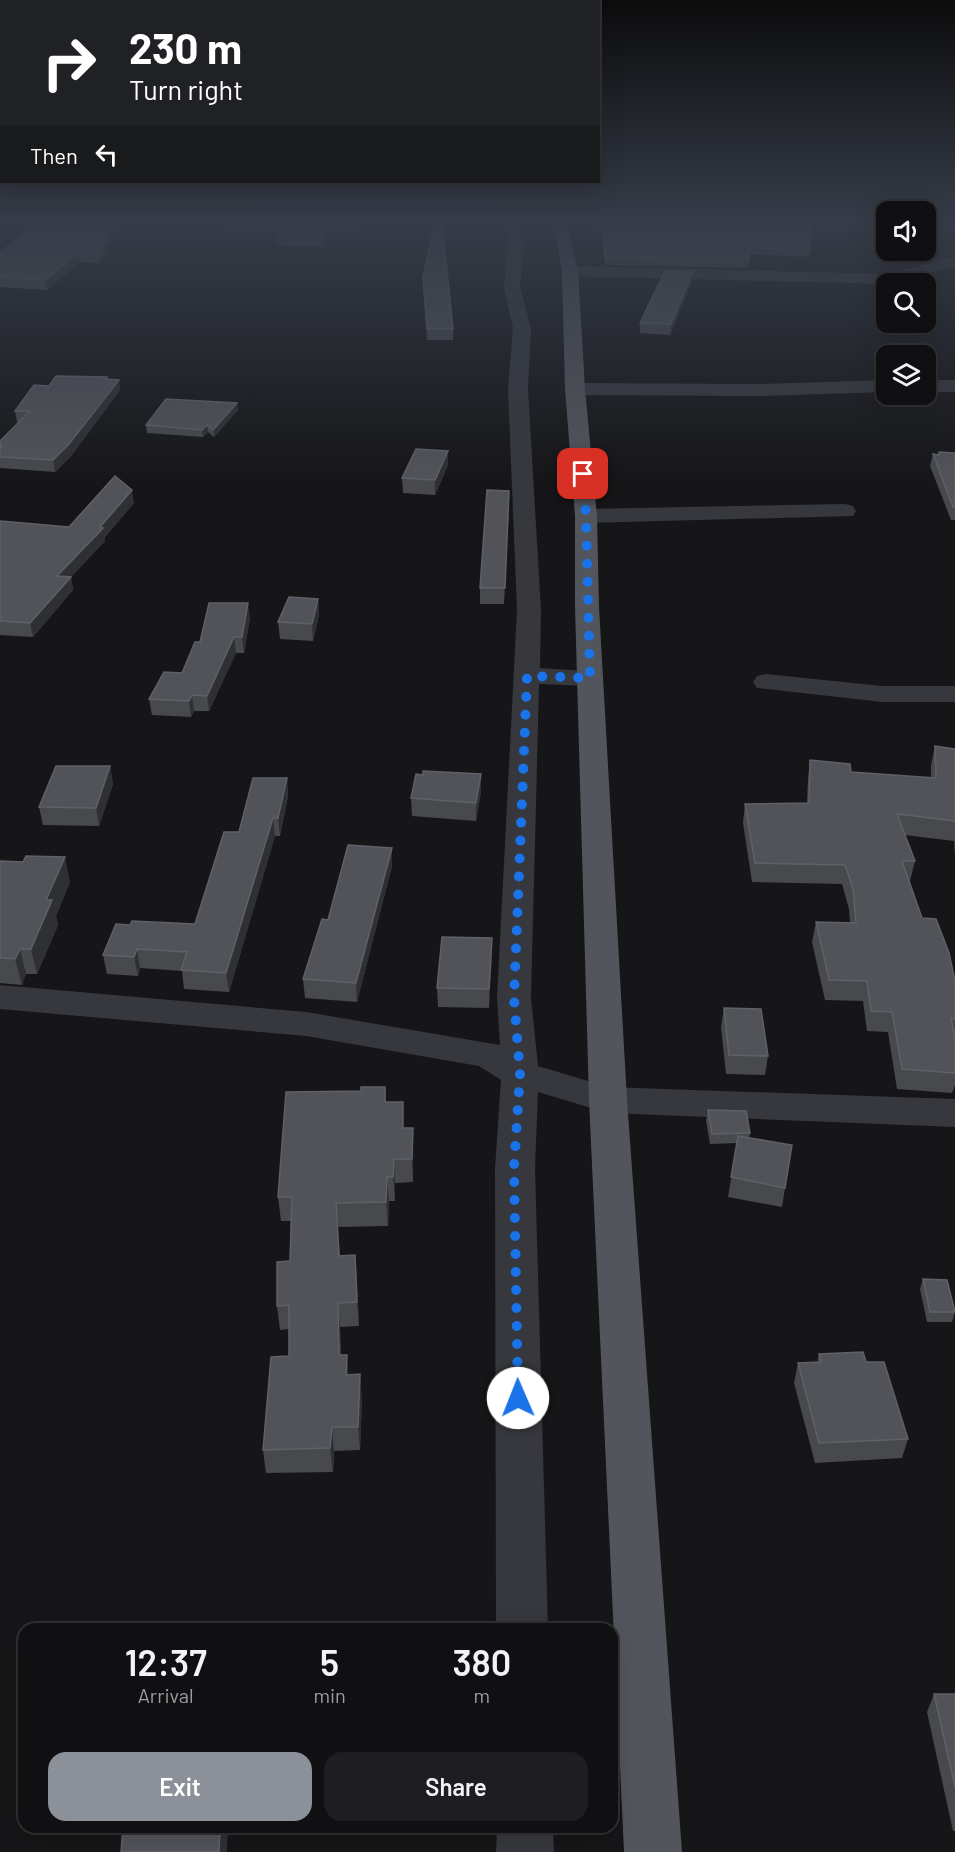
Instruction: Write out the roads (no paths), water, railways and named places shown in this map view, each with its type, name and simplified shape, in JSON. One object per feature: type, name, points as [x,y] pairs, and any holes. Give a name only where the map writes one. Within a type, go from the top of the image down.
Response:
[{"type":"main road","points":[[572,308],[575,389],[586,516],[590,678],[608,1100],[653,1852]]},
{"type":"street","points":[[515,308],[522,328],[518,389],[529,610],[514,998],[520,1074],[514,1168],[522,1623]]},
{"type":"street","points":[[575,389],[876,386]]},
{"type":"street","points":[[936,386],[955,386]]},
{"type":"street","points":[[586,516],[845,511]]},
{"type":"street","points":[[527,676],[590,678]]},
{"type":"street","points":[[766,682],[882,694],[955,694]]},
{"type":"street","points":[[0,998],[306,1024],[489,1055],[520,1074],[608,1100],[955,1113]]},
{"type":"street","points":[[525,1833],[525,1852]]}]
